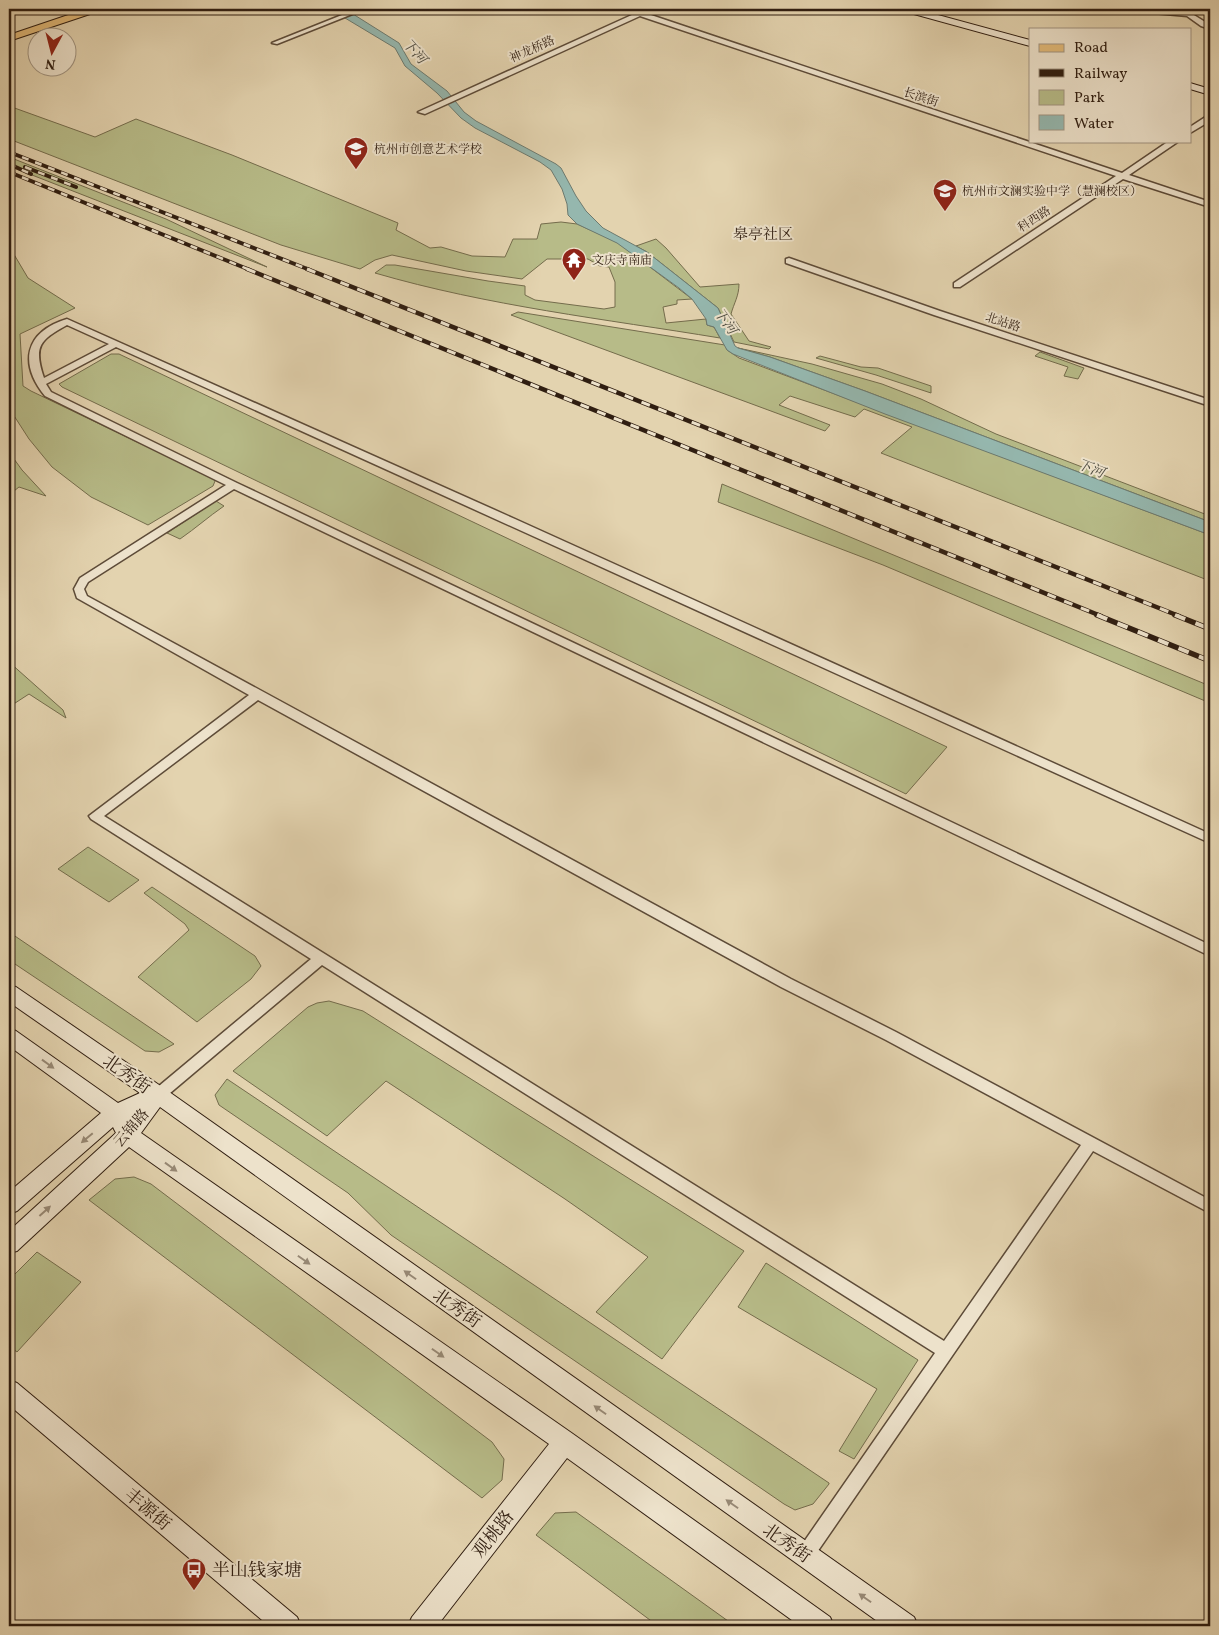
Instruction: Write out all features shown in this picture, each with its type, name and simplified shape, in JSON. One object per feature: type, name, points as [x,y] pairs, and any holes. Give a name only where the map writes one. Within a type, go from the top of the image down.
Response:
[{"type":"main road","points":[[9,30],[71,9]]},
{"type":"main road","points":[[9,38],[95,9]]},
{"type":"main road","points":[[906,9],[1029,43]]},
{"type":"main road","points":[[927,9],[1029,36]]},
{"type":"main road","points":[[1192,87],[1210,92]]},
{"type":"main road","points":[[1192,92],[1210,97]]},
{"type":"main road","name":"北秀街","points":[[9,992],[158,1095],[904,1626]]},
{"type":"main road","points":[[9,1036],[116,1113],[128,1135],[565,1442],[821,1626]]},
{"type":"main road","name":"云锦路","points":[[9,1205],[116,1113],[158,1095]]},
{"type":"main road","name":"云锦路","points":[[9,1244],[128,1135],[158,1095]]},
{"type":"main road","name":"丰源街","points":[[9,1391],[288,1626]]},
{"type":"main road","name":"观桃路","points":[[421,1626],[565,1442]]},
{"type":"street","points":[[275,43],[361,9]]},
{"type":"street","name":"长滨街","points":[[626,9],[1210,205]]},
{"type":"street","name":"神龙桥路","points":[[422,112],[651,9]]},
{"type":"street","points":[[1131,9],[1189,14],[1195,17],[1201,24],[1210,27]]},
{"type":"street","points":[[1192,130],[1210,118]]},
{"type":"street","name":"科西路","points":[[957,285],[1173,142]]},
{"type":"street","name":"北站路","points":[[789,261],[937,313],[1210,403]]},
{"type":"street","points":[[1210,839],[67,322],[43,335],[34,344],[31,355],[40,383],[48,394],[233,485],[1210,951]]},
{"type":"street","points":[[40,383],[116,344]]},
{"type":"street","points":[[233,485],[84,580],[79,589],[82,598],[786,983],[891,1036],[1210,1207]]},
{"type":"street","points":[[257,695],[95,816],[945,1350]]},
{"type":"street","points":[[158,1095],[321,958]]},
{"type":"street","points":[[805,1555],[1090,1142]]},
{"type":"green space","points":[[9,106],[95,137],[136,119],[232,155],[398,223],[396,230],[430,248],[441,247],[472,256],[505,257],[513,239],[537,239],[541,224],[561,222],[577,224],[617,242],[692,299],[677,300],[677,304],[663,307],[666,323],[706,319],[707,325],[714,327],[720,338],[503,303],[375,273],[386,265],[395,265],[525,286],[525,295],[535,300],[604,309],[615,307],[615,282],[609,267],[600,266],[588,259],[547,259],[522,279],[466,271],[392,255],[375,260],[360,269],[281,245],[9,139]]},
{"type":"green space","points":[[9,157],[166,219],[267,267],[9,166]]},
{"type":"green space","points":[[656,239],[700,287],[739,284],[731,314],[749,341],[771,347],[769,349],[734,342],[718,308],[647,252],[636,246]]},
{"type":"green space","points":[[9,246],[28,278],[75,308],[20,334],[23,386],[212,478],[215,481],[213,486],[148,525],[91,497],[52,467],[29,439],[9,408]]},
{"type":"green space","points":[[518,312],[725,345],[727,350],[739,358],[1210,535],[1210,581],[881,453],[912,427],[864,409],[855,417],[790,396],[779,405],[830,425],[825,431],[511,315]]},
{"type":"green space","points":[[738,348],[812,364],[882,384],[921,399],[996,434],[1210,516],[1210,522],[865,391],[770,357]]},
{"type":"green space","points":[[1040,352],[1084,368],[1078,379],[1064,376],[1068,367],[1035,356]]},
{"type":"green space","points":[[111,354],[119,354],[947,747],[906,794],[59,384]]},
{"type":"green space","points":[[820,356],[861,367],[878,368],[931,386],[931,393],[816,358]]},
{"type":"green space","points":[[9,452],[22,470],[46,496],[19,487],[9,495]]},
{"type":"green space","points":[[722,484],[1210,686],[1210,703],[883,565],[718,502]]},
{"type":"green space","points":[[216,501],[224,506],[180,539],[167,533]]},
{"type":"green space","points":[[9,662],[63,710],[66,718],[29,694],[9,707]]},
{"type":"green space","points":[[88,847],[139,880],[109,902],[58,869]]},
{"type":"green space","points":[[152,887],[255,956],[261,966],[251,979],[197,1022],[138,977],[189,930],[185,924],[144,893]]},
{"type":"green space","points":[[9,932],[174,1044],[159,1052],[145,1051],[9,960]]},
{"type":"green space","points":[[329,1001],[363,1011],[744,1251],[662,1359],[596,1312],[648,1257],[565,1199],[386,1081],[327,1136],[233,1071],[308,1007]]},
{"type":"green space","points":[[227,1079],[829,1484],[813,1504],[795,1510],[784,1504],[391,1235],[348,1193],[219,1105],[215,1095]]},
{"type":"green space","points":[[134,1177],[151,1184],[492,1442],[504,1459],[502,1480],[482,1498],[89,1200],[115,1179]]},
{"type":"green space","points":[[37,1252],[81,1282],[17,1352],[9,1346],[9,1280]]},
{"type":"green space","points":[[766,1263],[918,1360],[854,1459],[839,1451],[877,1389],[738,1307]]},
{"type":"green space","points":[[576,1512],[735,1626],[658,1626],[536,1535],[555,1513]]},
{"type":"water","points":[[330,9],[345,9],[399,43],[411,64],[447,91],[464,112],[476,121],[561,168],[586,211],[603,228],[647,252],[718,308],[735,346],[738,348],[770,357],[865,391],[1210,522],[1210,535],[885,414],[733,354],[727,350],[714,327],[707,325],[706,319],[692,299],[679,288],[617,243],[577,224],[568,215],[562,189],[551,170],[540,162],[475,128],[461,118],[437,93],[405,66],[395,48]]},
{"type":"railway","points":[[9,152],[310,270]]},
{"type":"railway","points":[[9,164],[31,174]]},
{"type":"railway","points":[[25,167],[76,187]]},
{"type":"railway","points":[[9,172],[250,270]]},
{"type":"railway","points":[[247,269],[1101,616]]},
{"type":"railway","points":[[307,269],[1179,616]]},
{"type":"railway","points":[[1097,615],[1210,661]]},
{"type":"railway","points":[[1175,615],[1210,629]]},
{"type":"place","name":"杭州市创意艺术学校","points":[[356,170]]},
{"type":"place","name":"杭州市文澜实验中学（慧澜校区）","points":[[945,212]]},
{"type":"place","name":"文庆寺南庙","points":[[574,281]]},
{"type":"place","name":"半山钱家塘","points":[[194,1591]]},
{"type":"district","name":"皋亭社区","points":[[763,234]]},
{"type":"water label","name":"下河","points":[[415,51]]},
{"type":"water label","name":"下河","points":[[726,321]]},
{"type":"water label","name":"下河","points":[[1091,468]]}]
